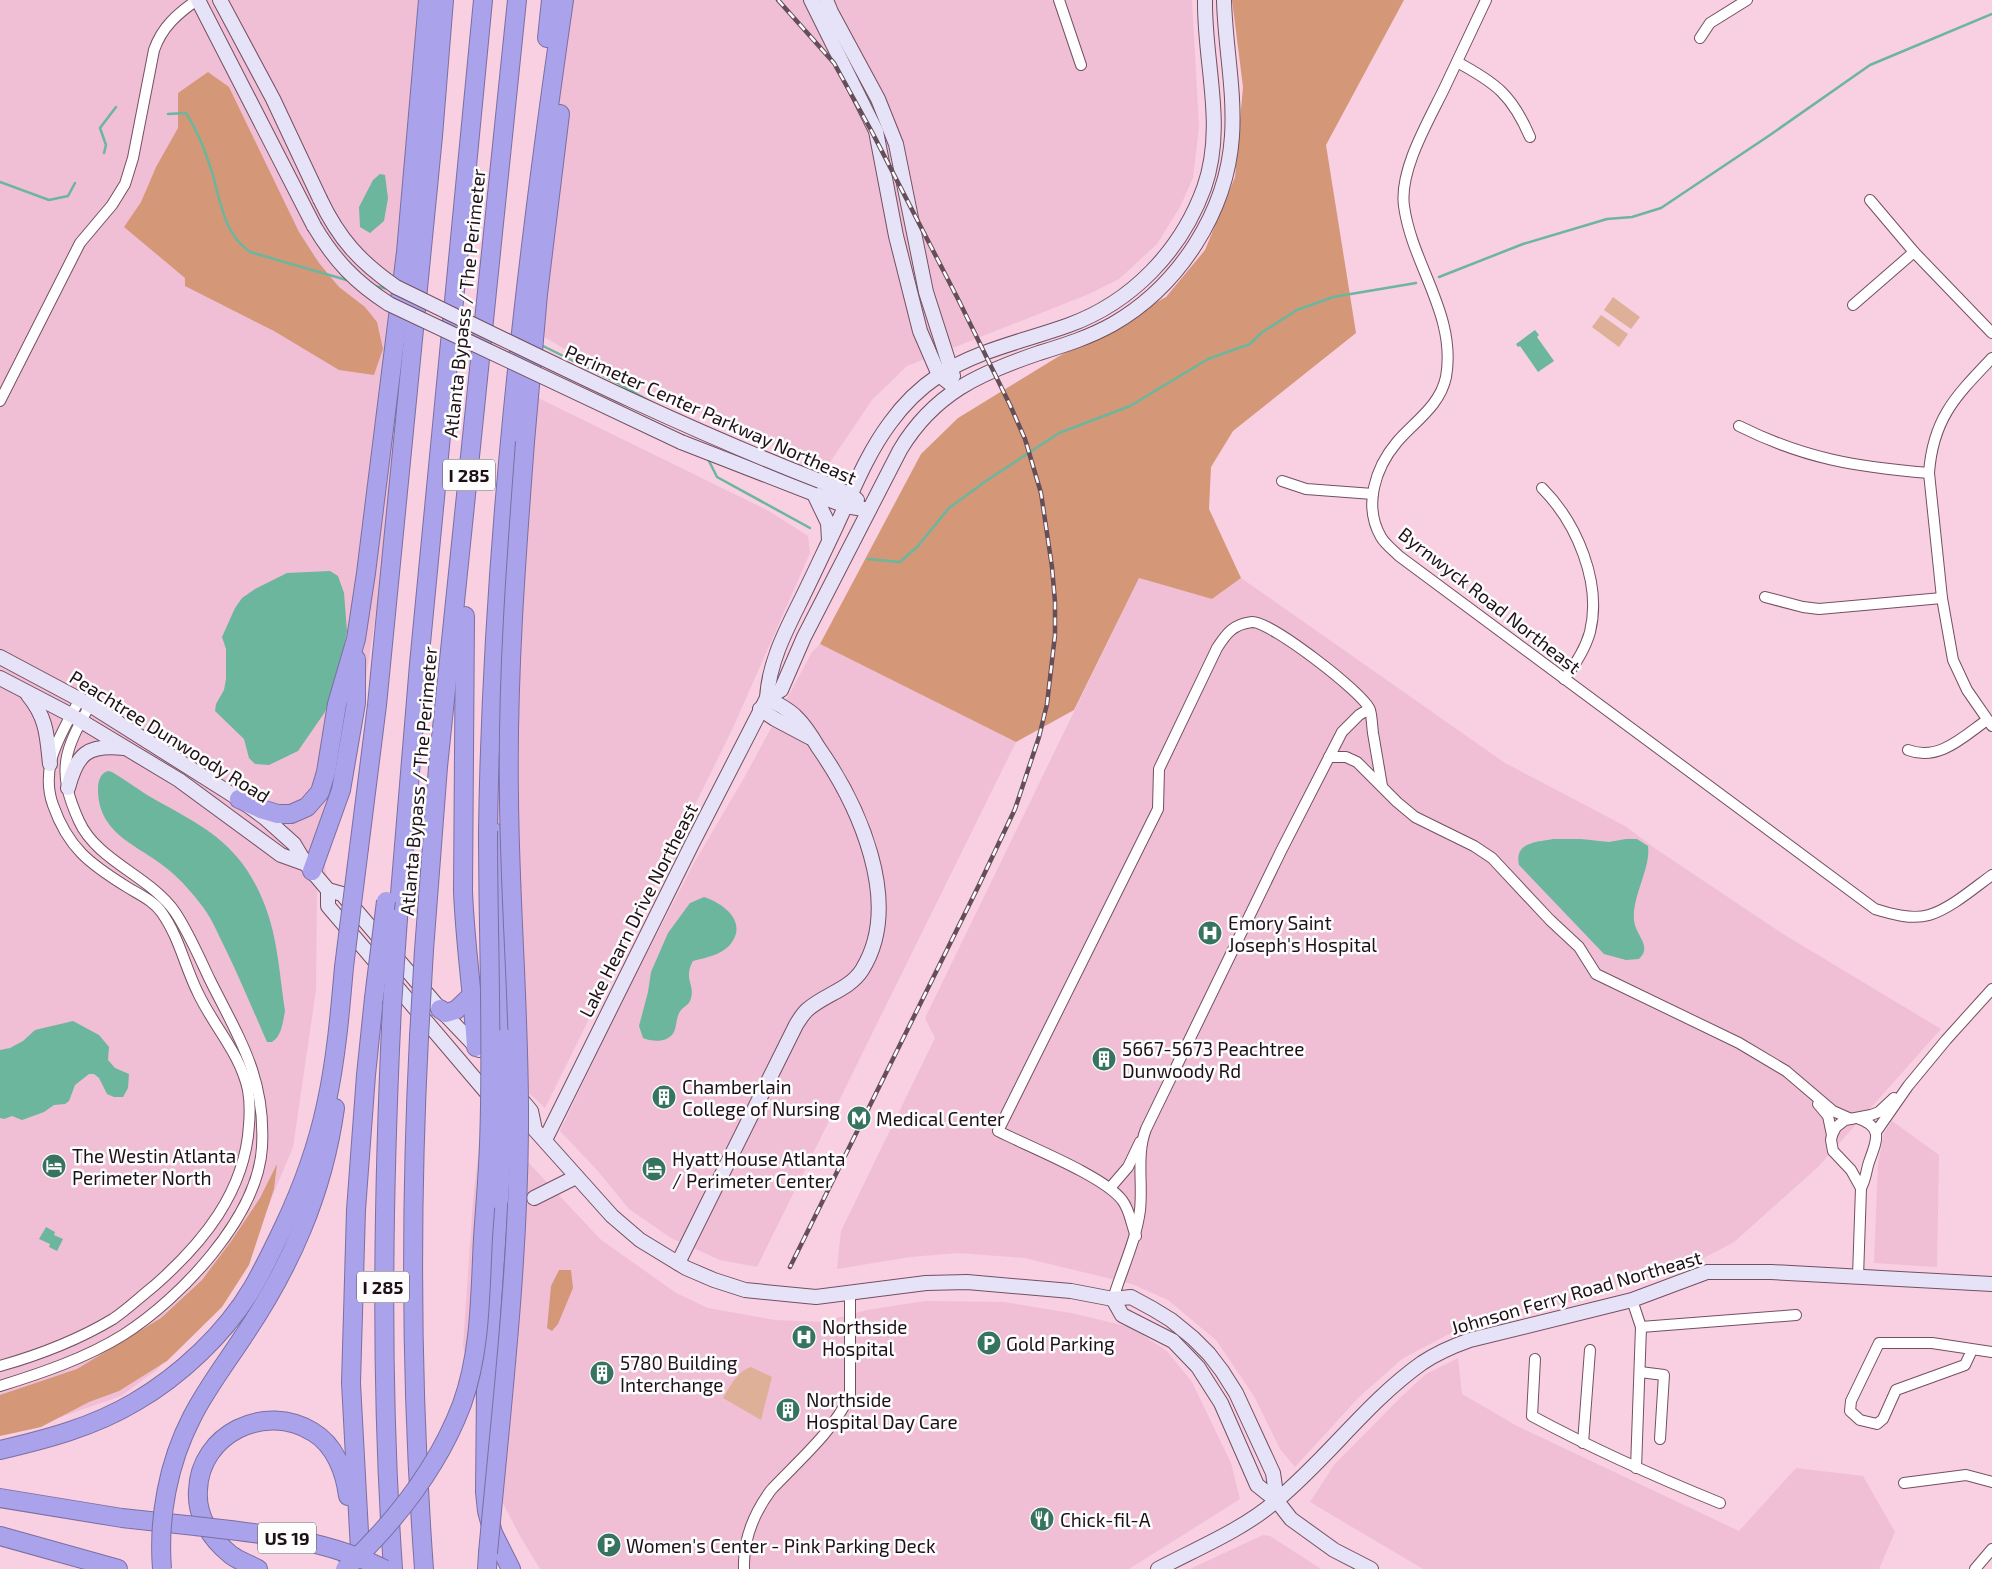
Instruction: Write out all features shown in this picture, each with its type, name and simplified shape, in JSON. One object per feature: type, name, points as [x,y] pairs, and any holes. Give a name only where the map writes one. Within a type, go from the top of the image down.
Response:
[{"type":"highway","points":[[239,799],[278,814],[291,814],[307,807],[320,792],[326,772],[337,704],[356,639],[366,573],[406,252],[428,0]]},
{"type":"highway","points":[[162,1569],[160,1544],[162,1514],[178,1449],[192,1418],[211,1385],[272,1291],[293,1251],[320,1182],[333,1126],[337,1099],[337,1043],[344,966],[377,705],[433,136],[444,0]]},
{"type":"highway","points":[[433,136],[443,99],[456,0]]},
{"type":"highway","name":"Atlanta Bypass / The Perimeter","points":[[393,1569],[386,1445],[383,1277],[392,1006],[420,654],[483,0]]},
{"type":"highway","name":"Atlanta Bypass / The Perimeter","points":[[424,1569],[417,1456],[413,1280],[414,1168],[424,950],[433,820],[517,0]]},
{"type":"highway","points":[[537,183],[536,163],[551,0]]},
{"type":"highway","points":[[345,1569],[368,1547],[403,1507],[436,1458],[462,1404],[473,1368],[478,1332],[489,1143],[488,831],[491,706],[513,411],[537,183],[564,0]]},
{"type":"highway","points":[[487,1569],[509,1338],[517,1219],[519,1035],[509,801],[509,687],[525,442],[551,180],[575,0]]},
{"type":"highway","points":[[461,559],[466,593],[463,891],[476,1047]]},
{"type":"highway","points":[[498,607],[495,820],[504,1038],[502,1143],[486,1381],[484,1492],[493,1533],[511,1569]]},
{"type":"highway","points":[[309,868],[341,790],[354,725],[356,704],[356,639]]},
{"type":"highway","points":[[360,1562],[351,1384],[356,1210],[366,1075],[386,900],[403,860]]},
{"type":"highway","points":[[440,1009],[446,1013],[456,1010],[473,994]]},
{"type":"highway","points":[[0,1450],[72,1432],[134,1403],[180,1371],[225,1325],[252,1288],[293,1206],[312,1158],[337,1043]]},
{"type":"highway","points":[[258,1569],[232,1556],[215,1540],[201,1518],[197,1500],[198,1481],[203,1463],[214,1446],[226,1436],[242,1426],[275,1419],[299,1425],[314,1432],[328,1446],[338,1460],[346,1479],[354,1537],[360,1562]]},
{"type":"highway","name":"US 19","points":[[0,1498],[122,1518],[299,1540],[327,1547],[384,1569]]},
{"type":"highway","points":[[0,1536],[118,1569]]},
{"type":"main road","name":"Perimeter Center Parkway Northeast","points":[[198,0],[314,226],[332,254],[353,278],[390,304],[681,442],[817,488],[869,510]]},
{"type":"main road","name":"Perimeter Center Parkway Northeast","points":[[220,0],[273,99],[320,199],[351,249],[373,271],[396,287],[606,389],[817,488]]},
{"type":"main road","points":[[811,0],[876,131],[904,269],[920,330],[957,389]]},
{"type":"main road","points":[[826,0],[878,99],[896,144],[926,292],[945,372]]},
{"type":"main road","name":"Lake Hearn Drive Northeast","points":[[540,1135],[763,703],[768,680],[779,647],[874,449],[890,422],[910,400],[945,372],[995,349],[1070,325],[1090,316],[1126,295],[1161,263],[1175,244],[1204,188],[1212,154],[1214,134],[1213,99],[1205,0]]},
{"type":"main road","name":"Lake Hearn Drive Northeast","points":[[763,703],[780,690],[804,638],[869,510],[908,438],[928,414],[957,389],[999,367],[1082,339],[1114,323],[1157,291],[1200,238],[1217,201],[1229,156],[1232,108],[1224,0]]},
{"type":"main road","points":[[817,488],[828,523],[829,541]]},
{"type":"main road","name":"Peachtree Dunwoody Road","points":[[0,657],[85,702],[239,799],[265,818],[294,844],[309,868],[328,890],[342,894],[440,1009],[476,1047],[531,1111],[540,1135],[576,1177],[612,1216],[640,1240],[678,1264],[714,1280],[745,1290],[816,1297],[926,1283],[967,1282],[1062,1290],[1113,1299],[1131,1297],[1171,1320],[1209,1354],[1222,1371],[1241,1404],[1274,1473],[1277,1501]]},
{"type":"main road","name":"Peachtree Dunwoody Road","points":[[0,678],[76,718],[179,780],[281,855],[309,868]]},
{"type":"main road","points":[[24,691],[36,704],[43,718],[48,734],[50,764]]},
{"type":"main road","points":[[678,1264],[796,1025],[806,1010],[852,982],[862,969],[874,942],[878,922],[880,901],[863,829],[848,795],[833,768],[812,738],[774,719],[763,703]]},
{"type":"main road","points":[[68,788],[78,760],[86,753],[100,747],[126,748]]},
{"type":"main road","name":"Peachtree Dunwoody Road","points":[[328,890],[328,906],[429,1027],[518,1129],[540,1135]]},
{"type":"main road","points":[[534,1198],[576,1177]]},
{"type":"main road","points":[[666,1256],[689,1243]]},
{"type":"main road","name":"Johnson Ferry Road Northeast","points":[[1158,1569],[1255,1518],[1307,1474],[1368,1409],[1400,1380],[1424,1362],[1449,1348],[1470,1340],[1632,1300],[1707,1272],[1771,1272],[1992,1284]]},
{"type":"main road","points":[[1113,1299],[1122,1315],[1166,1336],[1194,1363],[1221,1402],[1257,1485],[1277,1501],[1291,1520],[1334,1550],[1371,1569]]},
{"type":"street","points":[[0,401],[80,243],[112,205],[125,184],[132,165],[154,50],[161,33],[173,18],[198,0]]},
{"type":"street","points":[[1059,0],[1081,65]]},
{"type":"street","name":"Byrnwyck Road Northeast","points":[[1486,0],[1413,152],[1405,184],[1403,205],[1411,235],[1445,326],[1449,353],[1445,379],[1437,397],[1421,419],[1397,442],[1384,460],[1377,476],[1372,508],[1374,521],[1382,538],[1399,556],[1875,908],[1896,915],[1929,915],[1953,903],[1992,875]]},
{"type":"street","points":[[1700,38],[1710,23],[1747,0]]},
{"type":"street","points":[[1457,62],[1485,77],[1503,91],[1521,117],[1530,137]]},
{"type":"street","points":[[1870,200],[1914,252],[1992,333]]},
{"type":"street","points":[[1853,305],[1914,252]]},
{"type":"street","points":[[1908,750],[1925,754],[1941,751],[1990,723],[1963,683],[1953,660],[1942,598],[1929,473],[1935,435],[1942,419],[1962,390],[1992,358]]},
{"type":"street","points":[[1739,426],[1763,438],[1816,457],[1878,469],[1929,473]]},
{"type":"street","points":[[1282,481],[1306,489],[1373,494]]},
{"type":"street","points":[[1542,488],[1562,510],[1573,530],[1584,558],[1593,604],[1590,634],[1584,649],[1564,679]]},
{"type":"street","points":[[1765,597],[1803,608],[1819,609],[1942,598]]},
{"type":"street","points":[[1136,1236],[1123,1201],[1110,1188],[1088,1175],[998,1131],[1158,809],[1159,769],[1216,648],[1227,632],[1252,622],[1260,623],[1279,633],[1297,646],[1358,695],[1370,709],[1382,786]]},
{"type":"street","points":[[0,1366],[55,1348],[93,1330],[131,1306],[156,1284],[188,1252],[216,1218],[236,1183],[248,1146],[250,1110],[244,1073],[232,1048],[197,992],[168,924],[153,903],[110,876],[81,854],[65,834],[50,795],[50,764],[54,748],[85,702]]},
{"type":"street","points":[[1110,1188],[1128,1167],[1277,858],[1342,732],[1359,715],[1370,709]]},
{"type":"street","points":[[0,1386],[63,1365],[102,1346],[123,1335],[162,1304],[217,1248],[231,1229],[253,1190],[262,1149],[258,1089],[251,1062],[178,918],[160,895],[92,843],[80,824],[72,804],[66,772],[66,754],[76,718]]},
{"type":"street","points":[[1329,757],[1346,757],[1357,762],[1397,802],[1415,817],[1474,846],[1492,858],[1550,920],[1579,947],[1596,974],[1739,1043],[1786,1071],[1833,1111],[1869,1123],[1876,1132]]},
{"type":"street","points":[[1858,1277],[1861,1188],[1876,1148],[1876,1132],[1908,1086],[1967,1014],[1992,989]]},
{"type":"street","points":[[1832,1135],[1840,1124],[1879,1112],[1908,1086]]},
{"type":"street","points":[[1807,1090],[1828,1116],[1834,1151],[1851,1170],[1861,1188]]},
{"type":"street","points":[[1113,1299],[1136,1236],[1140,1208],[1140,1178],[1144,1134]]},
{"type":"street","points":[[744,1569],[748,1537],[763,1501],[832,1424],[845,1406],[850,1395],[850,1293]]},
{"type":"street","points":[[1632,1300],[1641,1327],[1636,1468]]},
{"type":"street","points":[[1641,1327],[1796,1314]]},
{"type":"street","points":[[1972,1350],[1965,1365],[1896,1390],[1883,1419],[1877,1424],[1860,1420],[1850,1411],[1851,1402],[1879,1343],[1932,1343],[1992,1352]]},
{"type":"street","points":[[1583,1443],[1590,1350]]},
{"type":"street","points":[[1535,1359],[1532,1416],[1636,1468],[1720,1503]]},
{"type":"street","points":[[1640,1372],[1664,1375],[1660,1439]]},
{"type":"street","points":[[1904,1483],[1966,1475],[1992,1482]]},
{"type":"street","points":[[1975,1569],[1992,1549]]},
{"type":"shaded area","points":[[0,0],[438,0],[406,417],[363,697],[323,852],[327,878],[317,889],[316,990],[293,1147],[258,1231],[158,1369],[121,1396],[15,1433],[0,1433]]},
{"type":"shaded area","points":[[561,0],[1192,0],[1199,127],[1193,178],[1180,207],[1157,244],[1119,279],[1089,294],[907,366],[872,400],[826,468],[593,365],[523,325]]},
{"type":"shaded area","points":[[1232,0],[1404,0],[1326,145],[1356,333],[1233,431],[1211,467],[1209,509],[1241,578],[1212,599],[1139,578],[1074,710],[1016,742],[820,644],[921,454],[958,418],[1056,358],[1166,297],[1205,250],[1235,177],[1243,87]]},
{"type":"shaded area","points":[[208,72],[229,87],[299,232],[319,263],[339,287],[365,307],[377,322],[383,349],[374,375],[339,370],[274,331],[185,286],[185,278],[124,227],[141,202],[156,167],[178,128],[178,93]]},
{"type":"shaded area","points":[[380,174],[385,175],[388,198],[384,221],[370,233],[360,227],[359,207],[373,180]]},
{"type":"shaded area","points":[[1613,297],[1640,317],[1631,329],[1604,310]]},
{"type":"shaded area","points":[[1601,315],[1628,334],[1619,347],[1592,327]]},
{"type":"shaded area","points":[[1535,330],[1539,335],[1537,337],[1554,361],[1538,372],[1520,346],[1518,347],[1516,344]]},
{"type":"shaded area","points":[[528,393],[769,511],[808,536],[810,553],[732,730],[545,1108],[493,1060],[496,814]]},
{"type":"shaded area","points":[[330,571],[338,576],[344,593],[347,631],[338,674],[325,712],[298,751],[269,765],[255,764],[249,758],[244,739],[215,711],[216,704],[224,690],[226,679],[226,649],[222,637],[235,608],[242,598],[255,589],[287,573]]},
{"type":"shaded area","points":[[1139,578],[1212,599],[1241,578],[1505,763],[1625,826],[1783,934],[1941,1029],[1818,1167],[1734,1242],[1702,1259],[1661,1271],[1608,1294],[1486,1320],[1447,1335],[1402,1359],[1359,1397],[1295,1467],[1280,1449],[1254,1396],[1216,1340],[1168,1300],[1132,1284],[1025,1258],[958,1253],[910,1257],[837,1269],[841,1231],[935,1038],[925,1018]]},
{"type":"shaded area","points":[[820,644],[1016,742],[757,1267],[720,1260],[671,1238],[629,1209],[597,1170],[560,1131],[623,999],[694,863],[744,778],[812,652]]},
{"type":"shaded area","points":[[108,771],[218,838],[237,857],[249,874],[264,902],[275,942],[280,971],[285,1011],[280,1032],[272,1042],[267,1042],[231,960],[203,907],[174,875],[123,838],[105,818],[100,805],[98,786],[101,776]]},
{"type":"shaded area","points":[[1553,839],[1609,842],[1637,839],[1648,846],[1647,863],[1634,911],[1635,925],[1644,945],[1643,954],[1639,959],[1626,960],[1604,954],[1519,865],[1518,857],[1523,847],[1534,842]]},
{"type":"shaded area","points":[[704,897],[720,904],[732,916],[735,922],[735,938],[721,952],[693,961],[689,972],[692,989],[690,1000],[679,1012],[674,1032],[671,1036],[660,1041],[643,1038],[639,1026],[651,972],[668,933],[690,903]]},
{"type":"shaded area","points":[[73,1021],[99,1035],[109,1047],[108,1060],[115,1068],[129,1074],[128,1088],[123,1097],[114,1097],[107,1094],[99,1078],[94,1074],[89,1074],[75,1085],[69,1101],[65,1104],[54,1105],[44,1112],[22,1120],[12,1116],[4,1119],[0,1118],[0,1050],[10,1048],[23,1041],[35,1030]]},
{"type":"shaded area","name":"Northside Hospital","points":[[483,1108],[501,1126],[528,1162],[600,1239],[676,1293],[708,1308],[775,1320],[822,1322],[867,1310],[925,1301],[1004,1302],[1071,1313],[1130,1327],[1167,1351],[1192,1382],[1231,1463],[1240,1499],[1129,1569],[540,1569],[496,1490],[463,1346],[473,1201]]},
{"type":"shaded area","points":[[1892,1121],[1939,1155],[1937,1267],[1874,1263],[1878,1164],[1884,1133]]},
{"type":"shaded area","points":[[277,1164],[274,1189],[249,1265],[222,1307],[167,1361],[119,1391],[89,1402],[41,1427],[0,1436],[0,1395],[77,1369],[161,1318],[202,1280],[260,1198]]},
{"type":"shaded area","points":[[46,1227],[55,1232],[54,1235],[63,1239],[57,1251],[49,1247],[50,1244],[39,1239]]},
{"type":"shaded area","points":[[559,1270],[571,1270],[573,1288],[558,1324],[552,1331],[547,1328],[551,1286]]},
{"type":"shaded area","points":[[1458,1358],[1462,1394],[1517,1426],[1739,1531],[1796,1468],[1863,1476],[1895,1532],[1879,1569],[1423,1569],[1310,1502],[1334,1465],[1400,1398],[1426,1374]]},
{"type":"shaded area","points":[[751,1367],[772,1377],[761,1420],[723,1398],[738,1376]]},
{"type":"shaded area","points":[[1263,1535],[1270,1536],[1321,1569],[1190,1569]]},
{"type":"waterway","points":[[1439,277],[1523,244],[1607,219],[1632,217],[1661,208],[1870,65],[1992,14]]},
{"type":"waterway","points":[[104,153],[106,145],[100,128],[116,107]]},
{"type":"waterway","points":[[168,114],[186,113],[190,119],[208,159],[223,213],[240,244],[250,252],[350,281]]},
{"type":"waterway","points":[[0,182],[49,200],[68,196],[75,183]]},
{"type":"waterway","points":[[868,559],[900,562],[918,546],[949,508],[1059,433],[1130,406],[1208,359],[1250,344],[1261,333],[1297,310],[1333,297],[1416,283]]},
{"type":"waterway","points":[[374,286],[389,289]]},
{"type":"waterway","points":[[541,345],[616,382],[653,403]]},
{"type":"waterway","points":[[707,457],[717,477],[810,528]]},
{"type":"railway","points":[[778,0],[834,63],[872,132],[959,301],[1010,405],[1025,439],[1041,493],[1055,602],[1055,635],[1047,704],[1039,737],[1015,809],[790,1267]]},
{"type":"place","name":"Emory Saint Joseph's Hospital","points":[[1210,933]]},
{"type":"place","name":"5667-5673 Peachtree Dunwoody Rd","points":[[1104,1059]]},
{"type":"place","name":"Chamberlain College of Nursing","points":[[664,1097]]},
{"type":"place","name":"Medical Center","points":[[859,1118]]},
{"type":"place","name":"The Westin Atlanta Perimeter North","points":[[54,1166]]},
{"type":"place","name":"Hyatt House Atlanta / Perimeter Center","points":[[654,1169]]},
{"type":"place","name":"Northside Hospital","points":[[804,1337]]},
{"type":"place","name":"Gold Parking","points":[[989,1343]]},
{"type":"place","name":"5780 Building Interchange","points":[[602,1373]]},
{"type":"place","name":"Northside Hospital Day Care","points":[[788,1410]]},
{"type":"place","name":"Chick-fil-A","points":[[1042,1519]]},
{"type":"place","name":"Women's Center - Pink Parking Deck","points":[[609,1545]]}]
